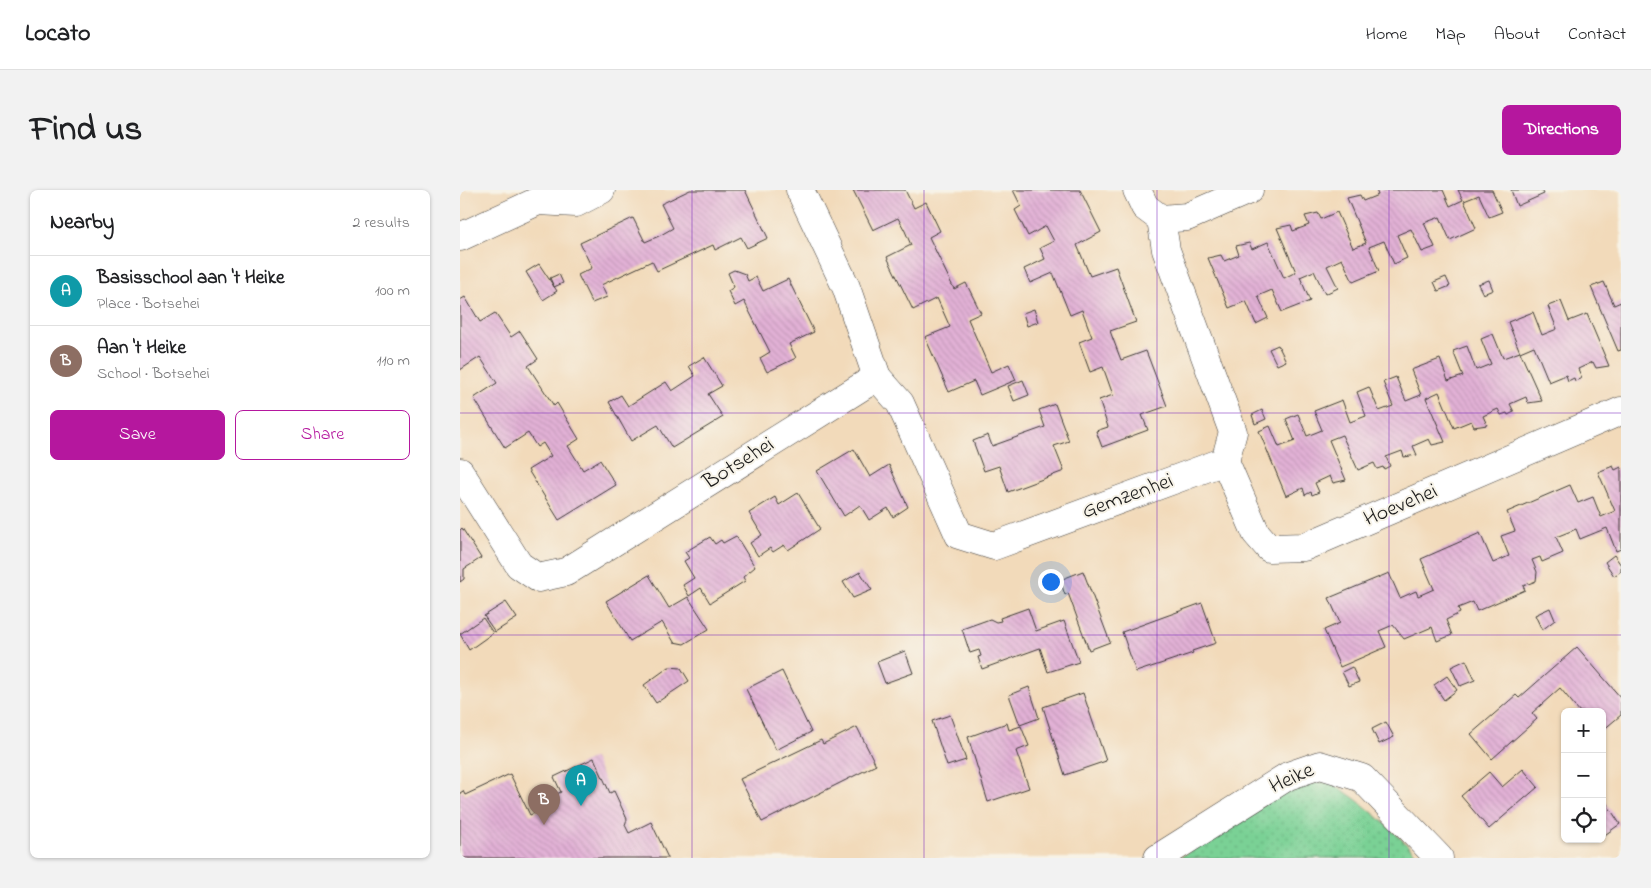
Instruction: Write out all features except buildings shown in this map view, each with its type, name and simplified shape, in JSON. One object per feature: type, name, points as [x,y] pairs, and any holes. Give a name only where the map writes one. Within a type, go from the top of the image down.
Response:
[{"type":"street","points":[[460,237],[538,201],[576,203],[601,190]]},
{"type":"street","points":[[800,190],[846,287],[878,377]]},
{"type":"street","points":[[1137,190],[1145,207],[1161,219],[1187,217],[1249,190]]},
{"type":"street","points":[[1161,219],[1166,250],[1233,432],[1225,461]]},
{"type":"street","name":"Gemzenhei","points":[[878,377],[900,404],[959,535],[994,546],[1225,461]]},
{"type":"street","name":"Botsehei","points":[[460,472],[519,565],[538,578],[566,572],[878,377]]},
{"type":"street","name":"Hoevehei","points":[[1225,461],[1256,534],[1269,548],[1304,547],[1621,411]]},
{"type":"street","name":"Heike","points":[[1158,858],[1288,776],[1320,765],[1362,778],[1439,858]]},
{"type":"green space","points":[[1328,781],[1377,816],[1420,858],[1179,858],[1272,800],[1292,790]]},
{"type":"place","name":"Basisschool aan 't Heike","points":[[581,806]]},
{"type":"place","name":"Aan 't Heike","points":[[544,825]]}]
